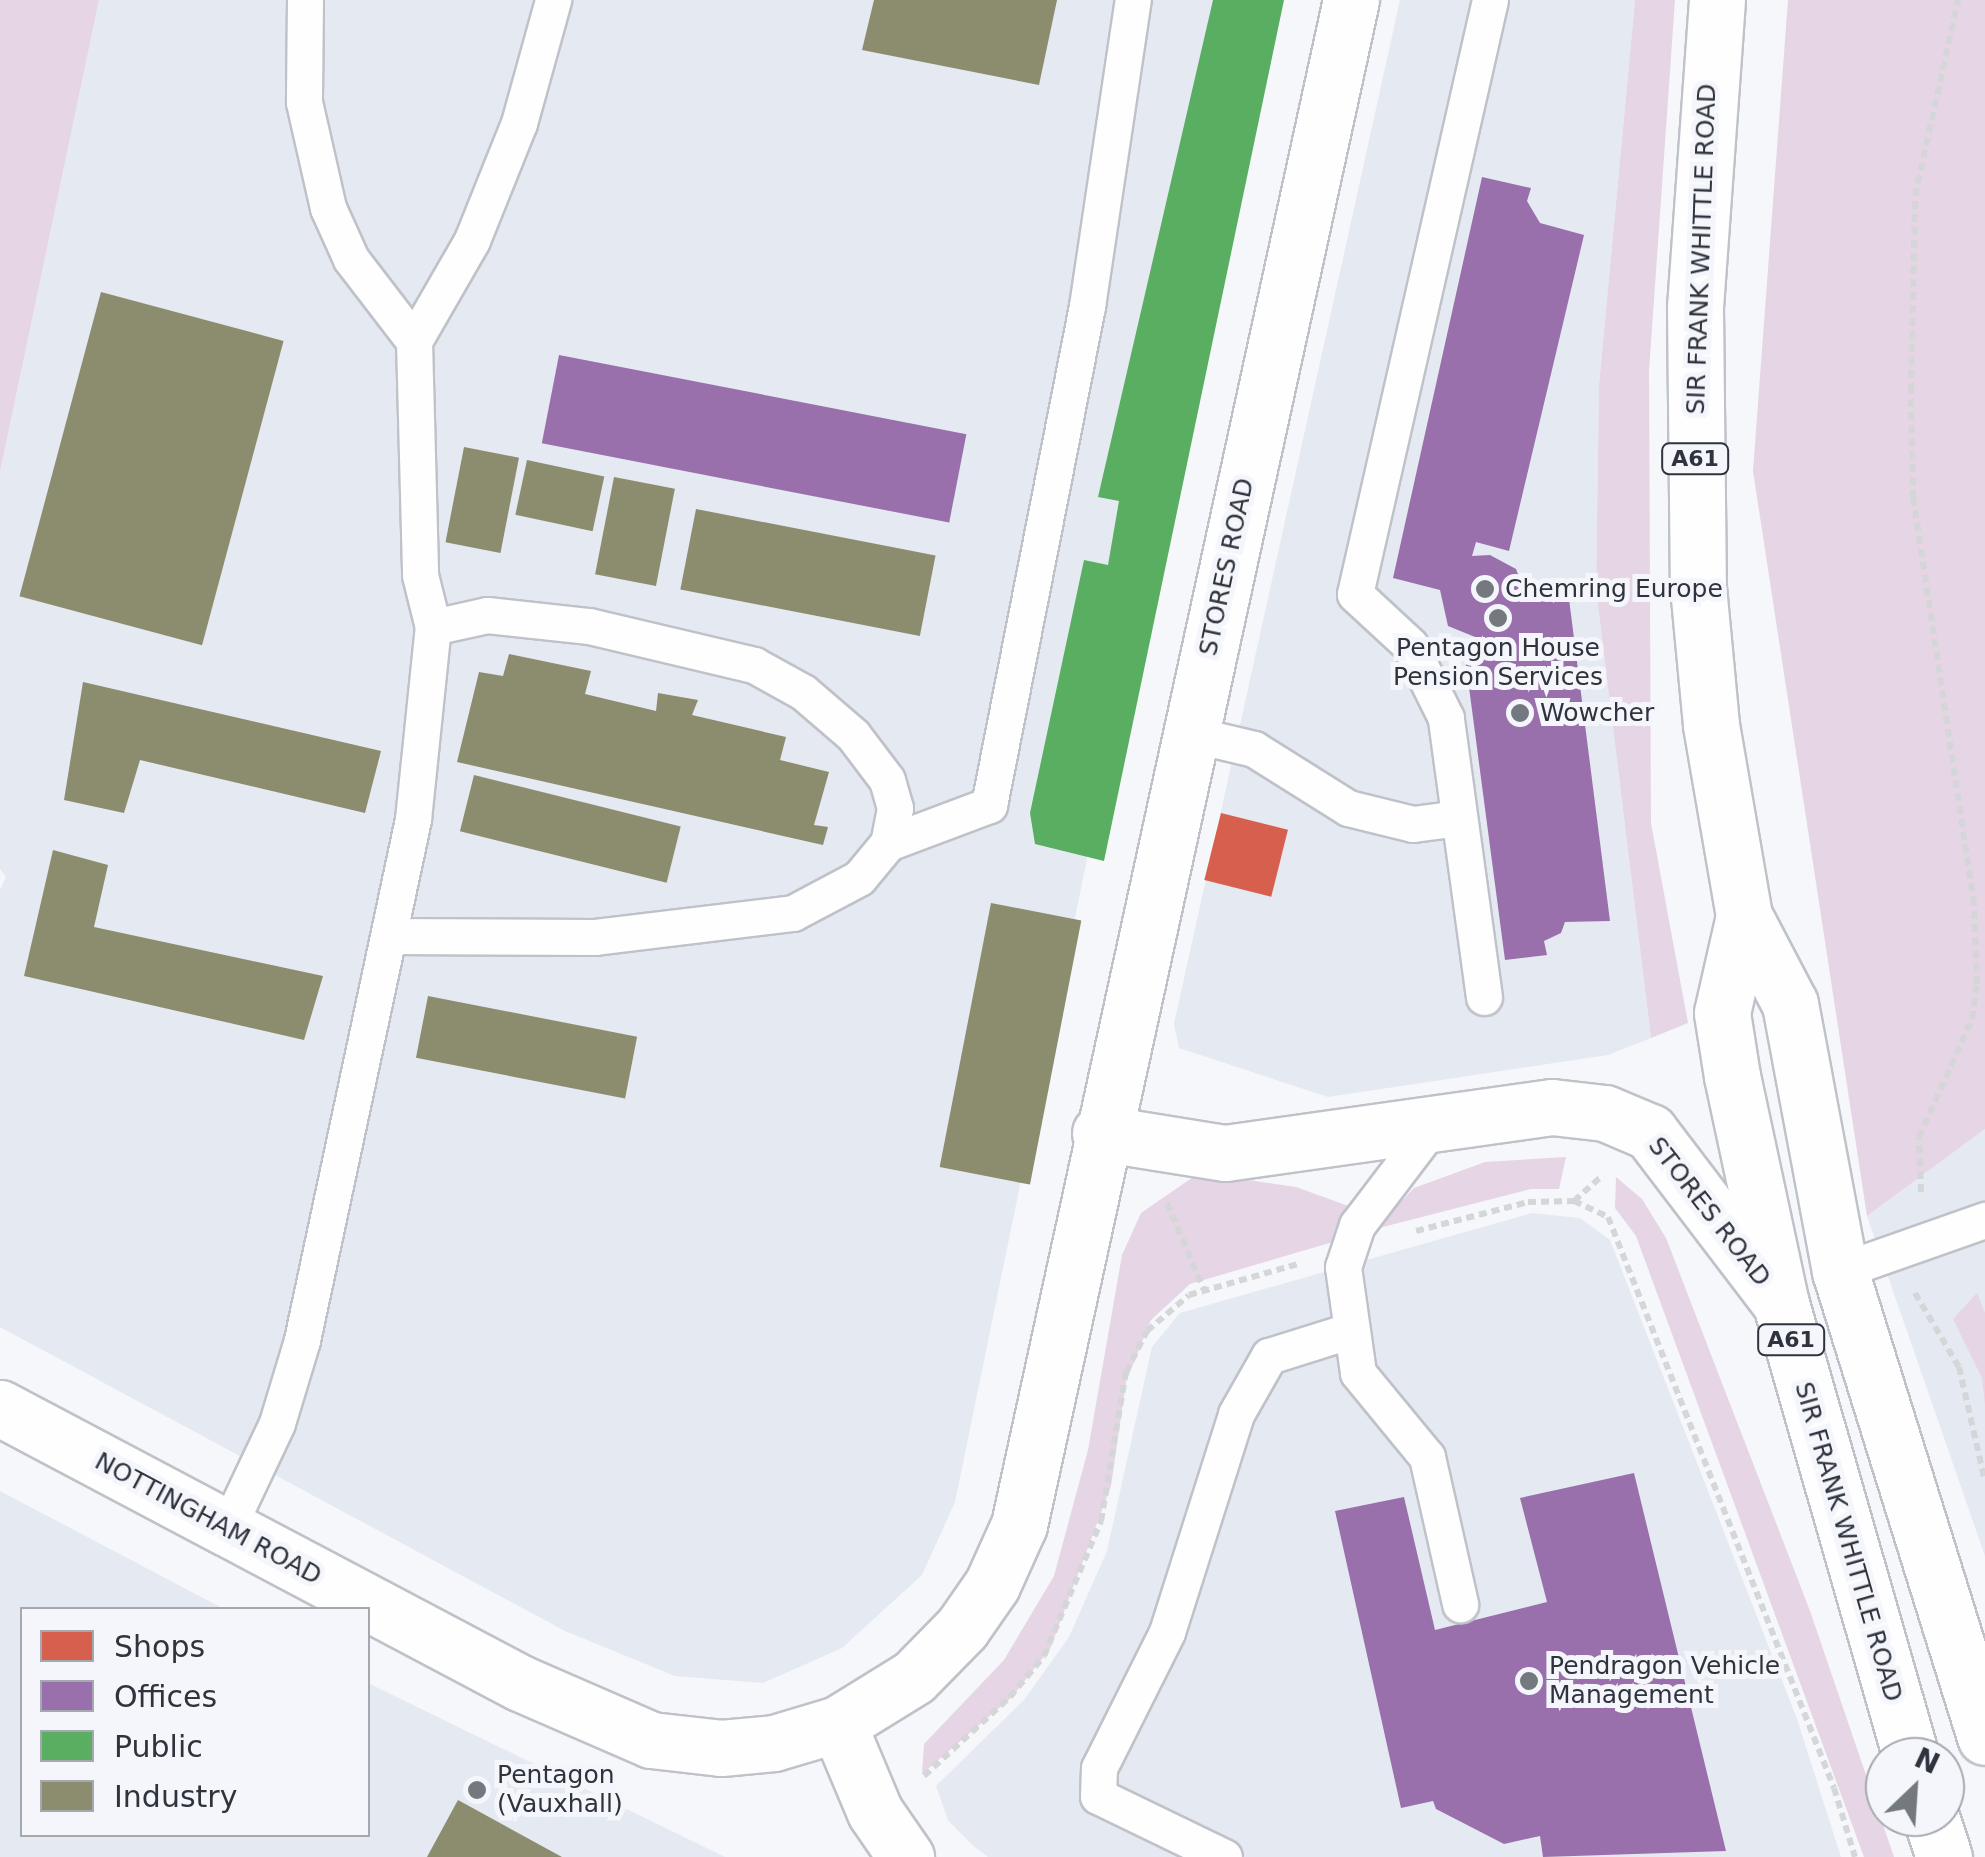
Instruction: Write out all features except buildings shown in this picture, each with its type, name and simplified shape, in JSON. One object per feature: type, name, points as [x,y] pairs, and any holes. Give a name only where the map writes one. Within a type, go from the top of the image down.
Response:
[{"type":"main road","name":"STORES ROAD","points":[[838,1724],[914,1676],[962,1628],[992,1585],[1019,1525],[1100,1132],[1351,0]]},
{"type":"main road","name":"SIR FRANK WHITTLE ROAD","points":[[1717,0],[1695,308],[1698,587],[1710,725],[1744,916],[1790,1004],[1840,1272],[1985,1736]]},
{"type":"main road","name":"SIR FRANK WHITTLE ROAD","points":[[1744,916],[1722,1013],[1781,1304],[1905,1737]]},
{"type":"main road","name":"STORES ROAD","points":[[1100,1132],[1175,1148],[1225,1153],[1552,1107],[1605,1113],[1650,1132],[1781,1304]]},
{"type":"main road","name":"NOTTINGHAM ROAD","points":[[0,1408],[520,1684],[650,1740],[720,1748],[774,1743],[838,1724]]},
{"type":"main road","points":[[838,1724],[874,1812],[906,1857]]},
{"type":"lane","points":[[305,0],[304,102],[328,208],[351,259],[414,341]]},
{"type":"lane","points":[[227,1529],[277,1424],[302,1340],[412,818],[432,627],[420,575],[414,341],[472,240],[518,123],[553,0]]},
{"type":"lane","points":[[888,843],[989,805],[1087,306],[1133,0]]},
{"type":"lane","points":[[1484,997],[1446,718],[1410,646],[1355,594],[1490,0]]},
{"type":"lane","points":[[389,936],[595,936],[793,914],[859,878],[888,843],[895,808],[876,765],[853,735],[803,692],[754,664],[589,626],[487,615],[432,627]]},
{"type":"lane","points":[[1191,734],[1254,749],[1348,808],[1412,824],[1458,818]]},
{"type":"lane","points":[[1434,1124],[1383,1185],[1346,1250],[1349,1332],[1358,1373],[1427,1457],[1460,1604]]},
{"type":"lane","points":[[1840,1272],[1912,1250],[1985,1220]]},
{"type":"lane","points":[[1224,1857],[1098,1796],[1100,1768],[1167,1632],[1236,1414],[1252,1385],[1269,1356],[1349,1332]]},
{"type":"path","points":[[1958,0],[1916,196],[1913,498],[1974,904],[1977,984],[1972,1019],[1919,1137],[1923,1206],[1912,1250],[1916,1300],[1959,1366],[1985,1481]]},
{"type":"path","points":[[1175,1148],[1166,1208],[1204,1290],[1528,1202],[1574,1201],[1608,1217],[1834,1788],[1855,1857]]},
{"type":"shaded area","points":[[0,0],[99,0],[0,472]]},
{"type":"shaded area","points":[[99,0],[1278,0],[1151,547],[955,1502],[922,1575],[842,1648],[763,1683],[675,1676],[565,1631],[0,1327],[0,890],[6,877],[0,869],[0,472]]},
{"type":"shaded area","points":[[1400,0],[1635,0],[1599,385],[1596,589],[1651,1038],[1608,1055],[1328,1097],[1179,1048],[1174,1024]]},
{"type":"shaded area","points":[[1635,0],[1675,0],[1649,371],[1651,823],[1688,1023],[1651,1038],[1596,589],[1599,385]]},
{"type":"shaded area","points":[[1788,0],[1985,0],[1985,1129],[1867,1216],[1753,471]]},
{"type":"shaded area","points":[[1985,1129],[1985,1556],[1867,1216]]},
{"type":"shaded area","points":[[1566,1157],[1559,1189],[1531,1189],[1375,1229],[1414,1188],[1485,1162]]},
{"type":"shaded area","points":[[1199,1173],[1296,1187],[1354,1208],[1343,1239],[1190,1284],[1151,1320],[1126,1382],[1111,1486],[1050,1649],[1012,1697],[922,1774],[924,1744],[1004,1660],[1054,1576],[1088,1450],[1122,1255],[1141,1213]]},
{"type":"shaded area","points":[[1616,1177],[1642,1199],[1666,1238],[1810,1611],[1865,1772],[1865,1837],[1887,1837],[1894,1857],[1864,1857],[1636,1236],[1615,1208]]},
{"type":"shaded area","points":[[1532,1213],[1580,1218],[1610,1240],[1797,1719],[1841,1857],[988,1857],[972,1845],[948,1820],[936,1786],[1024,1700],[1069,1637],[1107,1551],[1152,1347],[1180,1313]]},
{"type":"shaded area","points":[[1977,1293],[1985,1313],[1985,1405],[1982,1378],[1953,1319]]},
{"type":"shaded area","points":[[0,1491],[220,1607],[20,1607],[20,1837],[370,1837],[370,1684],[725,1857],[0,1857]]},
{"type":"place","name":"Chemring Europe","points":[[1485,589]]},
{"type":"place","name":"Pentagon House Pension Services","points":[[1498,618]]},
{"type":"place","name":"Wowcher","points":[[1520,713]]},
{"type":"place","name":"Pendragon Vehicle Management","points":[[1529,1681]]},
{"type":"place","name":"Pentagon (Vauxhall)","points":[[477,1790]]}]
